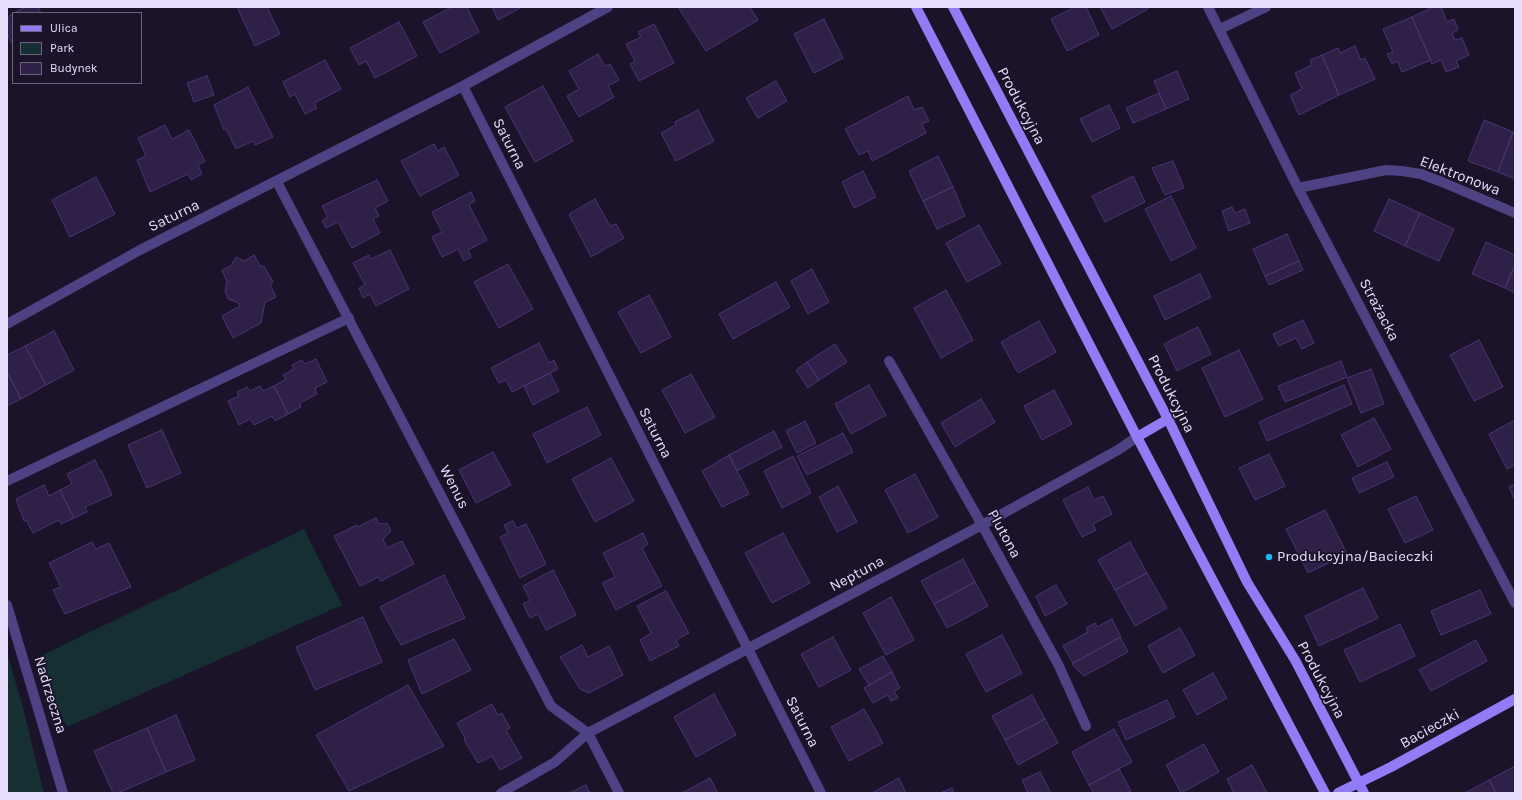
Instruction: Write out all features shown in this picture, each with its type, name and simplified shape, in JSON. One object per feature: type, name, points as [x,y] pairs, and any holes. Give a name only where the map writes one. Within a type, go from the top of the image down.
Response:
[{"type":"main road","points":[[916,7],[1137,437],[1325,793]]},
{"type":"main road","name":"Produkcyjna","points":[[953,7],[1168,420],[1247,582],[1295,660],[1364,793]]},
{"type":"main road","points":[[1137,437],[1168,420]]},
{"type":"main road","name":"Bacieczki","points":[[1338,793],[1391,767],[1515,699]]},
{"type":"street","name":"Saturna","points":[[7,324],[140,250],[277,182],[463,86],[608,7]]},
{"type":"street","name":"Strażacka","points":[[1208,7],[1298,188],[1515,603]]},
{"type":"street","points":[[1220,29],[1266,7]]},
{"type":"street","name":"Saturna","points":[[463,86],[821,793]]},
{"type":"street","name":"Elektronowa","points":[[1298,188],[1386,170],[1402,171],[1421,174],[1515,213]]},
{"type":"street","name":"Wenus","points":[[277,182],[551,706],[588,733],[619,793]]},
{"type":"street","points":[[7,481],[349,318]]},
{"type":"street","name":"Plutona","points":[[889,361],[982,525],[1058,664],[1086,726]]},
{"type":"street","name":"Neptuna","points":[[501,793],[555,762],[588,733],[982,525],[1118,450],[1137,437]]},
{"type":"street","name":"Nadrzeczna","points":[[7,605],[64,793]]},
{"type":"green space","points":[[304,529],[342,605],[67,727],[34,659]]},
{"type":"green space","points":[[7,653],[22,704],[44,793],[7,793]]},
{"type":"building","points":[[25,7],[38,7],[40,12],[16,12]]},
{"type":"building","points":[[237,7],[267,7],[280,34],[255,46]]},
{"type":"building","points":[[452,7],[467,7],[479,32],[440,53],[423,22]]},
{"type":"building","points":[[492,7],[522,7],[498,20]]},
{"type":"building","points":[[678,7],[750,7],[758,20],[706,51]]},
{"type":"building","points":[[1075,7],[1086,7],[1099,35],[1067,51],[1051,19]]},
{"type":"building","points":[[1100,7],[1147,7],[1148,9],[1112,29]]},
{"type":"building","points":[[1433,7],[1441,7],[1447,22],[1454,19],[1458,30],[1452,33],[1455,40],[1462,38],[1469,55],[1456,61],[1459,67],[1446,72],[1441,60],[1432,64],[1412,17]]},
{"type":"building","points":[[12,14],[12,43],[7,34],[7,17]]},
{"type":"building","points":[[1412,17],[1431,60],[1402,72],[1397,61],[1392,64],[1387,54],[1393,52],[1383,29]]},
{"type":"building","points":[[824,19],[843,58],[814,73],[794,34]]},
{"type":"building","points":[[399,22],[417,56],[375,78],[366,61],[359,65],[350,48]]},
{"type":"building","points":[[654,24],[674,63],[639,81],[630,64],[635,61],[626,44],[641,37],[638,32]]},
{"type":"building","points":[[1355,46],[1361,60],[1365,58],[1375,79],[1339,95],[1322,55],[1338,48],[1340,53]]},
{"type":"building","points":[[598,54],[605,66],[610,64],[619,80],[608,86],[614,97],[579,117],[567,96],[579,89],[569,71]]},
{"type":"building","points":[[1322,55],[1339,95],[1299,115],[1290,95],[1302,89],[1295,73],[1312,65],[1310,60]]},
{"type":"building","points":[[325,60],[341,89],[314,103],[317,108],[305,114],[295,94],[290,97],[283,82]]},
{"type":"building","points":[[1177,71],[1189,99],[1166,109],[1154,81]]},
{"type":"building","points":[[207,76],[214,95],[194,102],[187,83]]},
{"type":"building","points":[[776,81],[787,101],[758,118],[746,98]]},
{"type":"building","points":[[543,86],[573,141],[535,162],[505,107]]},
{"type":"building","points":[[248,87],[273,137],[255,145],[253,141],[236,149],[226,129],[224,130],[214,105]]},
{"type":"building","points":[[1159,93],[1166,109],[1133,123],[1126,108]]},
{"type":"building","points":[[908,96],[914,110],[922,107],[929,121],[922,124],[926,133],[872,161],[868,151],[859,155],[845,129]]},
{"type":"building","points":[[1109,105],[1120,128],[1092,142],[1080,119]]},
{"type":"building","points":[[698,110],[714,141],[676,161],[661,133],[676,125],[675,122]]},
{"type":"building","points":[[1484,120],[1513,132],[1498,172],[1468,161]]},
{"type":"building","points":[[165,125],[172,139],[189,130],[205,161],[198,165],[202,174],[191,180],[188,174],[150,192],[137,160],[146,156],[138,138]]},
{"type":"building","points":[[1513,132],[1515,133],[1515,179],[1498,172]]},
{"type":"building","points":[[434,144],[438,151],[444,147],[459,175],[420,196],[401,161]]},
{"type":"building","points":[[938,156],[953,187],[923,201],[909,171]]},
{"type":"building","points":[[1173,161],[1184,188],[1165,195],[1152,168]]},
{"type":"building","points":[[863,171],[876,197],[854,208],[842,182]]},
{"type":"building","points":[[1133,176],[1145,202],[1105,222],[1092,196]]},
{"type":"building","points":[[96,177],[115,214],[70,237],[52,200]]},
{"type":"building","points":[[377,180],[388,201],[375,208],[379,216],[373,219],[380,233],[352,248],[338,222],[326,228],[322,221],[328,217],[322,206]]},
{"type":"building","points":[[953,187],[965,216],[937,229],[923,201]]},
{"type":"building","points":[[471,192],[475,201],[469,205],[487,240],[468,250],[471,257],[464,261],[458,249],[442,257],[432,237],[442,232],[432,212]]},
{"type":"building","points":[[1171,196],[1196,248],[1171,261],[1145,209]]},
{"type":"building","points":[[595,199],[610,226],[616,224],[624,238],[591,257],[569,214]]},
{"type":"building","points":[[1389,199],[1420,213],[1405,246],[1374,231]]},
{"type":"building","points":[[1232,207],[1235,213],[1245,209],[1250,223],[1229,231],[1222,211]]},
{"type":"building","points":[[1420,213],[1454,229],[1439,261],[1405,246]]},
{"type":"building","points":[[979,225],[1001,264],[967,282],[946,243]]},
{"type":"building","points":[[1287,234],[1299,261],[1265,276],[1253,249]]},
{"type":"building","points":[[1486,242],[1515,255],[1515,265],[1505,288],[1472,274]]},
{"type":"building","points":[[390,250],[409,289],[376,306],[370,294],[363,298],[359,288],[365,285],[353,263],[369,255],[371,259]]},
{"type":"building","points":[[254,255],[261,267],[264,266],[273,282],[270,284],[276,297],[265,302],[261,323],[233,338],[222,316],[240,306],[239,303],[228,299],[225,291],[227,282],[222,270],[231,266],[236,257],[244,261]]},
{"type":"building","points":[[1299,261],[1303,270],[1269,285],[1265,276]]},
{"type":"building","points":[[508,264],[533,309],[499,328],[474,282]]},
{"type":"building","points":[[1515,265],[1515,293],[1505,288]]},
{"type":"building","points":[[812,269],[829,302],[808,314],[791,281]]},
{"type":"building","points":[[1200,274],[1211,297],[1165,320],[1154,296]]},
{"type":"building","points":[[776,282],[790,307],[733,339],[719,314]]},
{"type":"building","points":[[946,290],[973,340],[941,358],[914,308]]},
{"type":"building","points":[[649,295],[671,337],[641,353],[618,312]]},
{"type":"building","points":[[1303,320],[1314,343],[1302,349],[1296,338],[1279,346],[1273,334]]},
{"type":"building","points":[[1039,321],[1056,352],[1018,373],[1001,342]]},
{"type":"building","points":[[1198,327],[1211,354],[1177,371],[1164,344]]},
{"type":"building","points":[[54,331],[74,370],[46,385],[25,346]]},
{"type":"building","points":[[1479,340],[1503,387],[1474,401],[1450,355]]},
{"type":"building","points":[[539,343],[549,363],[554,360],[558,369],[512,392],[506,380],[499,383],[491,368]]},
{"type":"building","points":[[835,344],[847,362],[819,380],[807,362]]},
{"type":"building","points":[[25,346],[46,385],[21,399],[7,372],[7,355]]},
{"type":"building","points":[[1239,350],[1263,399],[1225,417],[1202,368]]},
{"type":"building","points":[[316,359],[327,382],[315,388],[317,394],[300,403],[301,407],[288,414],[274,386],[286,379],[283,375],[294,369],[292,365],[302,360],[305,364]]},
{"type":"building","points":[[1341,361],[1347,377],[1285,402],[1278,386]]},
{"type":"building","points":[[807,362],[819,380],[808,388],[796,370]]},
{"type":"building","points":[[1371,369],[1384,404],[1361,413],[1347,378]]},
{"type":"building","points":[[7,372],[21,399],[7,406]]},
{"type":"building","points":[[550,373],[559,391],[533,405],[524,386]]},
{"type":"building","points":[[691,374],[715,417],[685,433],[662,390]]},
{"type":"building","points":[[869,385],[886,415],[851,434],[835,404]]},
{"type":"building","points":[[1344,385],[1352,404],[1267,441],[1259,422]]},
{"type":"building","points":[[260,386],[263,391],[274,386],[288,414],[275,421],[272,416],[254,425],[250,419],[239,425],[228,401],[239,396],[237,392],[247,387],[250,391]]},
{"type":"building","points":[[1054,390],[1072,424],[1042,440],[1024,406]]},
{"type":"building","points":[[981,399],[995,422],[955,447],[941,423]]},
{"type":"building","points":[[587,407],[601,435],[547,463],[533,434]]},
{"type":"building","points":[[1374,418],[1391,449],[1358,467],[1341,435]]},
{"type":"building","points":[[1515,420],[1515,465],[1507,469],[1489,434]]},
{"type":"building","points":[[805,421],[816,443],[797,453],[786,431]]},
{"type":"building","points":[[162,430],[181,473],[147,488],[128,445]]},
{"type":"building","points":[[774,431],[782,447],[737,471],[729,455]]},
{"type":"building","points":[[843,433],[853,452],[807,475],[797,456]]},
{"type":"building","points":[[493,452],[511,485],[476,503],[459,470]]},
{"type":"building","points":[[1269,454],[1285,486],[1255,500],[1239,468]]},
{"type":"building","points":[[729,455],[749,494],[722,507],[702,471]]},
{"type":"building","points":[[793,456],[811,493],[782,508],[764,471]]},
{"type":"building","points":[[611,458],[634,501],[595,522],[572,479]]},
{"type":"building","points":[[95,460],[112,495],[85,507],[87,512],[74,518],[60,490],[72,484],[67,474]]},
{"type":"building","points":[[1387,462],[1394,477],[1359,493],[1352,478]]},
{"type":"building","points":[[915,474],[938,517],[908,533],[885,490]]},
{"type":"building","points":[[1515,484],[1515,501],[1509,487]]},
{"type":"building","points":[[44,485],[49,496],[60,490],[74,518],[61,524],[59,520],[33,533],[26,520],[24,521],[16,499]]},
{"type":"building","points":[[838,486],[857,522],[837,532],[819,497]]},
{"type":"building","points":[[1088,487],[1094,500],[1103,496],[1112,514],[1093,524],[1096,530],[1082,537],[1063,500]]},
{"type":"building","points":[[1416,496],[1433,530],[1405,543],[1388,509]]},
{"type":"building","points":[[1325,510],[1347,554],[1308,573],[1286,529]]},
{"type":"building","points":[[376,518],[379,524],[387,523],[391,531],[383,539],[387,548],[402,541],[414,564],[381,581],[378,577],[360,586],[334,536]]},
{"type":"building","points":[[513,521],[517,528],[526,524],[546,564],[520,578],[500,537],[508,533],[504,525]]},
{"type":"building","points":[[643,533],[648,544],[642,548],[662,586],[616,610],[602,583],[615,577],[603,553]]},
{"type":"building","points":[[783,533],[810,583],[772,603],[745,553]]},
{"type":"building","points":[[92,542],[96,549],[109,543],[131,587],[65,614],[53,590],[61,587],[49,563]]},
{"type":"building","points":[[1130,542],[1147,573],[1115,590],[1098,560]]},
{"type":"building","points":[[963,559],[975,582],[934,604],[921,581]]},
{"type":"building","points":[[553,570],[576,615],[546,630],[538,614],[530,618],[523,604],[530,600],[523,586]]},
{"type":"building","points":[[1147,573],[1167,608],[1135,626],[1115,590]]},
{"type":"building","points":[[444,575],[465,618],[401,645],[380,607]]},
{"type":"building","points":[[975,582],[988,606],[947,628],[934,604]]},
{"type":"building","points":[[1056,585],[1067,604],[1045,616],[1036,596]]},
{"type":"building","points":[[1363,588],[1378,618],[1319,646],[1305,616]]},
{"type":"building","points":[[1480,590],[1491,614],[1441,635],[1431,611]]},
{"type":"building","points":[[666,591],[689,633],[676,640],[679,646],[650,661],[640,640],[651,633],[637,606]]},
{"type":"building","points":[[891,597],[914,640],[886,655],[863,613]]},
{"type":"building","points":[[363,617],[382,662],[315,690],[296,647]]},
{"type":"building","points":[[1112,619],[1121,637],[1073,663],[1063,646],[1088,632],[1086,628],[1095,623],[1097,627]]},
{"type":"building","points":[[1400,624],[1415,656],[1360,682],[1344,650]]},
{"type":"building","points":[[1180,628],[1195,655],[1163,673],[1148,646]]},
{"type":"building","points":[[1002,635],[1022,673],[986,692],[966,654]]},
{"type":"building","points":[[833,637],[851,670],[819,687],[801,654]]},
{"type":"building","points":[[1120,637],[1128,652],[1084,676],[1072,664]]},
{"type":"building","points":[[454,639],[471,670],[422,694],[408,660]]},
{"type":"building","points":[[1476,640],[1487,661],[1431,691],[1419,670]]},
{"type":"building","points":[[582,645],[588,657],[609,646],[623,675],[589,693],[580,689],[560,657]]},
{"type":"building","points":[[883,656],[892,672],[869,685],[859,669]]},
{"type":"building","points":[[892,672],[900,688],[894,691],[898,698],[891,701],[888,695],[873,703],[864,688]]},
{"type":"building","points":[[1213,673],[1227,698],[1197,715],[1183,690]]},
{"type":"building","points":[[408,685],[444,746],[349,791],[316,735]]},
{"type":"building","points":[[714,694],[736,735],[696,757],[674,717]]},
{"type":"building","points":[[1032,695],[1045,719],[1005,740],[992,716]]},
{"type":"building","points":[[1167,700],[1175,717],[1126,740],[1118,722]]},
{"type":"building","points":[[492,704],[498,715],[502,713],[510,728],[506,730],[522,758],[500,770],[492,756],[478,763],[464,740],[465,738],[457,723]]},
{"type":"building","points":[[864,709],[883,743],[849,761],[831,727]]},
{"type":"building","points":[[176,715],[195,760],[166,772],[147,728]]},
{"type":"building","points":[[1045,719],[1058,743],[1018,765],[1005,740]]},
{"type":"building","points":[[147,728],[166,772],[118,793],[113,793],[94,751]]},
{"type":"building","points":[[1114,729],[1132,762],[1089,785],[1072,752]]},
{"type":"building","points":[[1204,744],[1219,772],[1181,793],[1166,765]]},
{"type":"building","points":[[1252,765],[1267,793],[1234,793],[1227,779]]},
{"type":"building","points":[[1515,766],[1515,793],[1496,793],[1489,780]]},
{"type":"building","points":[[1119,769],[1131,791],[1126,793],[1094,793],[1089,785]]},
{"type":"building","points":[[1040,772],[1051,793],[1028,793],[1022,780]]},
{"type":"building","points":[[710,778],[718,793],[682,793]]},
{"type":"building","points":[[899,778],[906,793],[872,793]]},
{"type":"building","points":[[1489,780],[1496,793],[1465,793]]},
{"type":"building","points":[[586,785],[590,793],[570,793]]},
{"type":"building","points":[[952,788],[954,793],[940,793]]},
{"type":"place","name":"Produkcyjna/Bacieczki","points":[[1269,557]]}]
